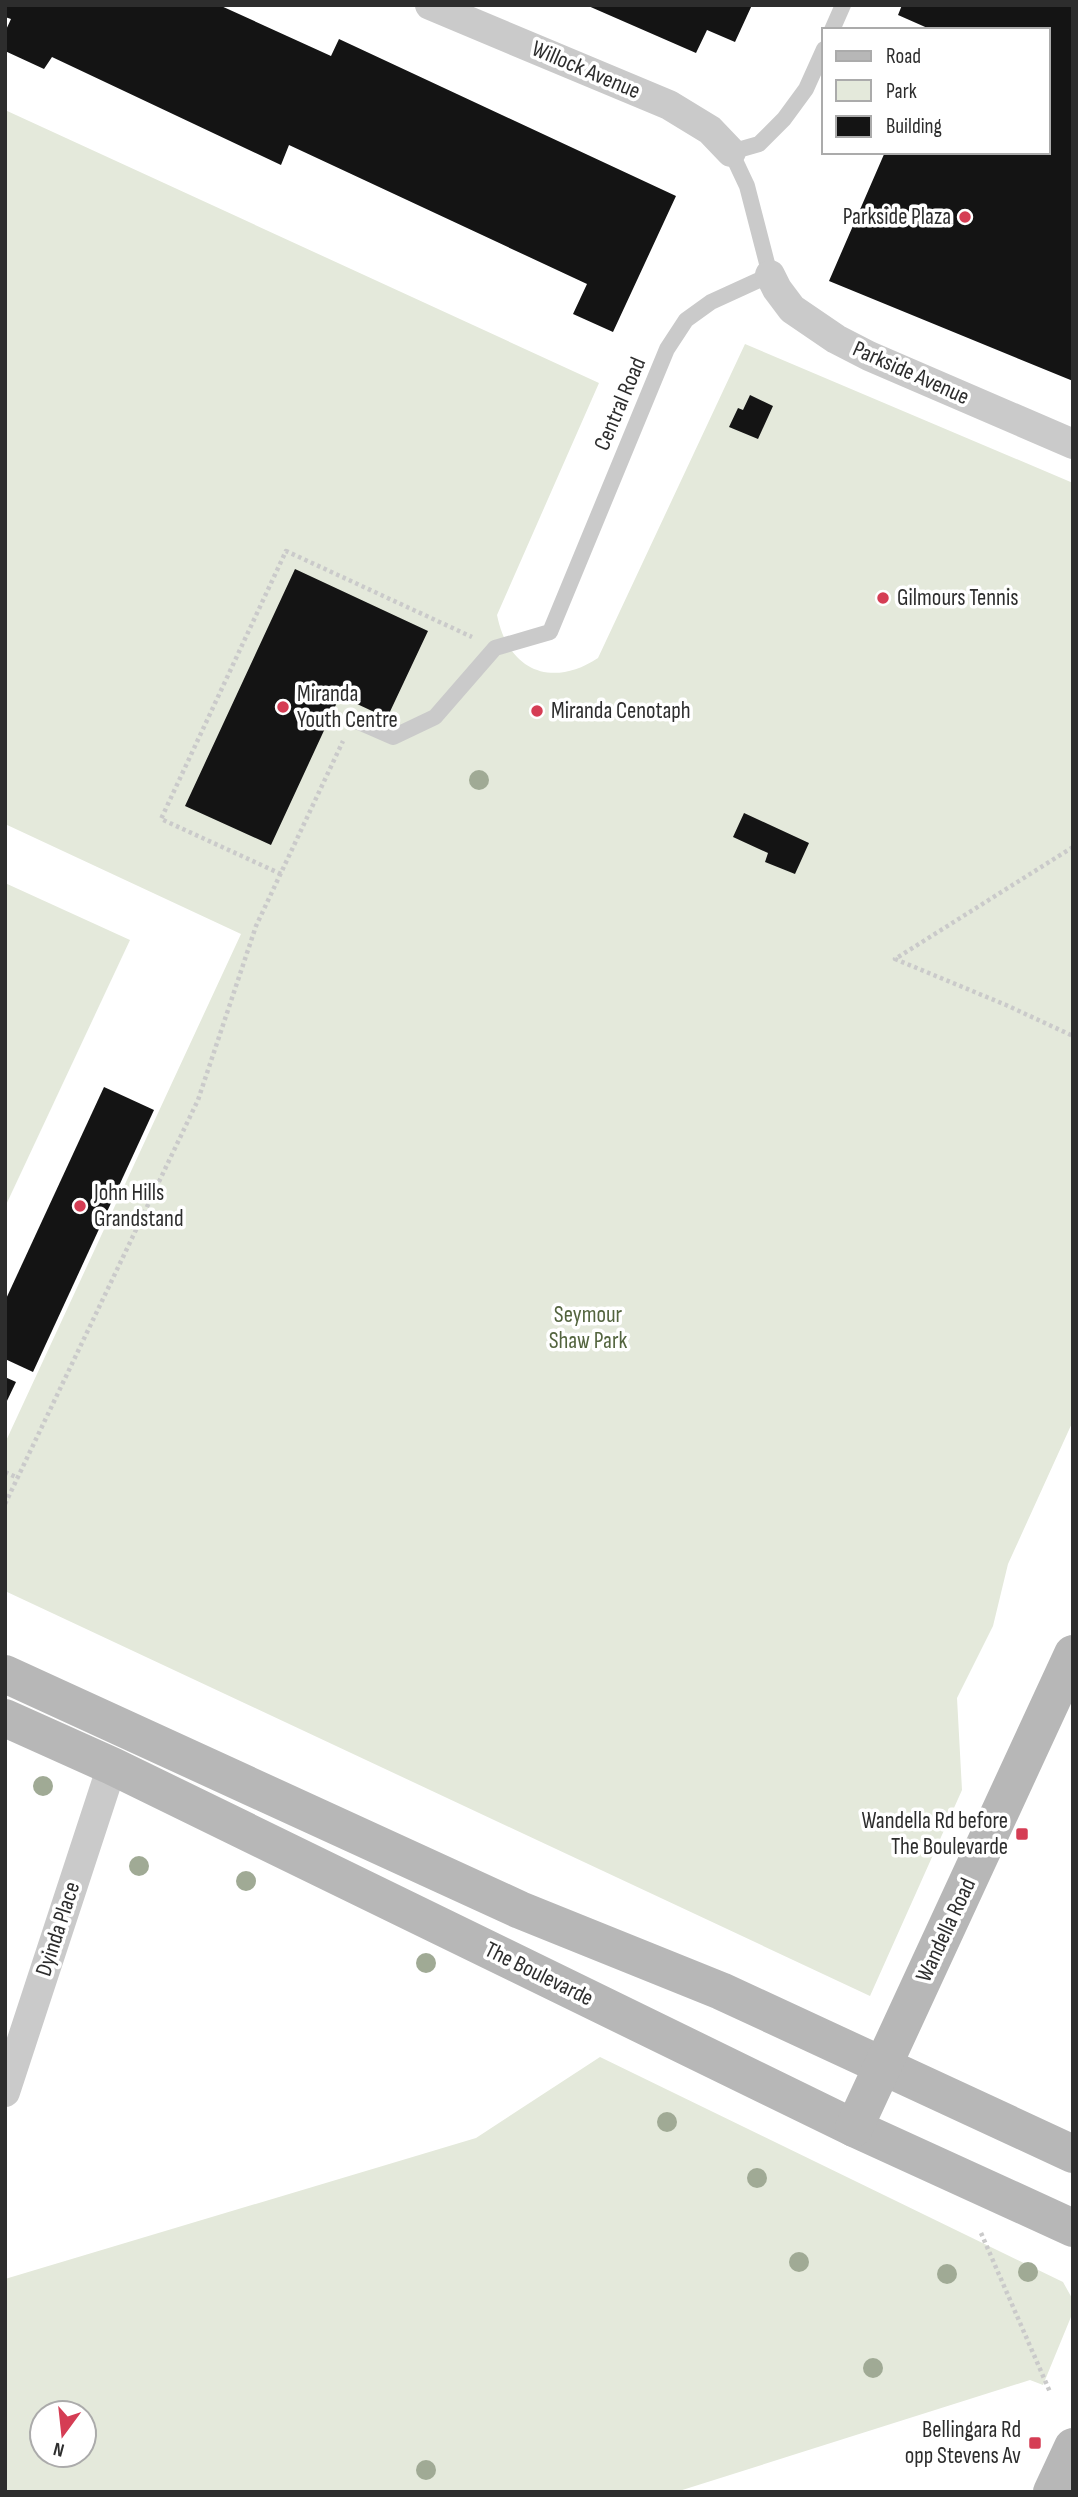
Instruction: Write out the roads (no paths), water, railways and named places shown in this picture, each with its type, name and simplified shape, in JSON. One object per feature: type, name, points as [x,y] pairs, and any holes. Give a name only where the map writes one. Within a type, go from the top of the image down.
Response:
[{"type":"main road","name":"Wandella Road","points":[[854,2128],[1073,1654]]},
{"type":"main road","points":[[5,1674],[520,1910],[660,1965],[1073,2154]]},
{"type":"main road","name":"The Boulevarde","points":[[5,1718],[112,1766],[854,2128],[1073,2228]]},
{"type":"main road","points":[[1052,2492],[1073,2447]]},
{"type":"street","name":"Willock Avenue","points":[[430,5],[669,105],[710,130],[731,152]]},
{"type":"street","name":"Parkside Avenue","points":[[770,275],[792,309],[836,339],[869,356],[1073,444]]},
{"type":"street","name":"Dyinda Place","points":[[5,2092],[112,1766]]},
{"type":"lane","points":[[833,28],[843,5]]},
{"type":"lane","points":[[770,275],[747,186],[731,152],[759,144],[784,119],[806,89],[822,53]]},
{"type":"lane","name":"Central Road","points":[[354,720],[393,737],[435,717],[495,648],[550,632],[667,349],[686,320],[711,302],[770,275]]},
{"type":"place","name":"Parkside Plaza","points":[[965,217]]},
{"type":"place","name":"Gilmours Tennis","points":[[883,598]]},
{"type":"place","name":"Miranda Youth Centre","points":[[283,707]]},
{"type":"place","name":"Miranda Cenotaph","points":[[537,711]]},
{"type":"place","name":"John Hills Grandstand","points":[[80,1206]]},
{"type":"place","name":"Wandella Rd before The Boulevarde","points":[[1022,1834]]},
{"type":"place","name":"Bellingara Rd opp Stevens Av","points":[[1035,2443]]},
{"type":"park label","name":"Seymour Shaw Park","points":[[588,1328]]}]
